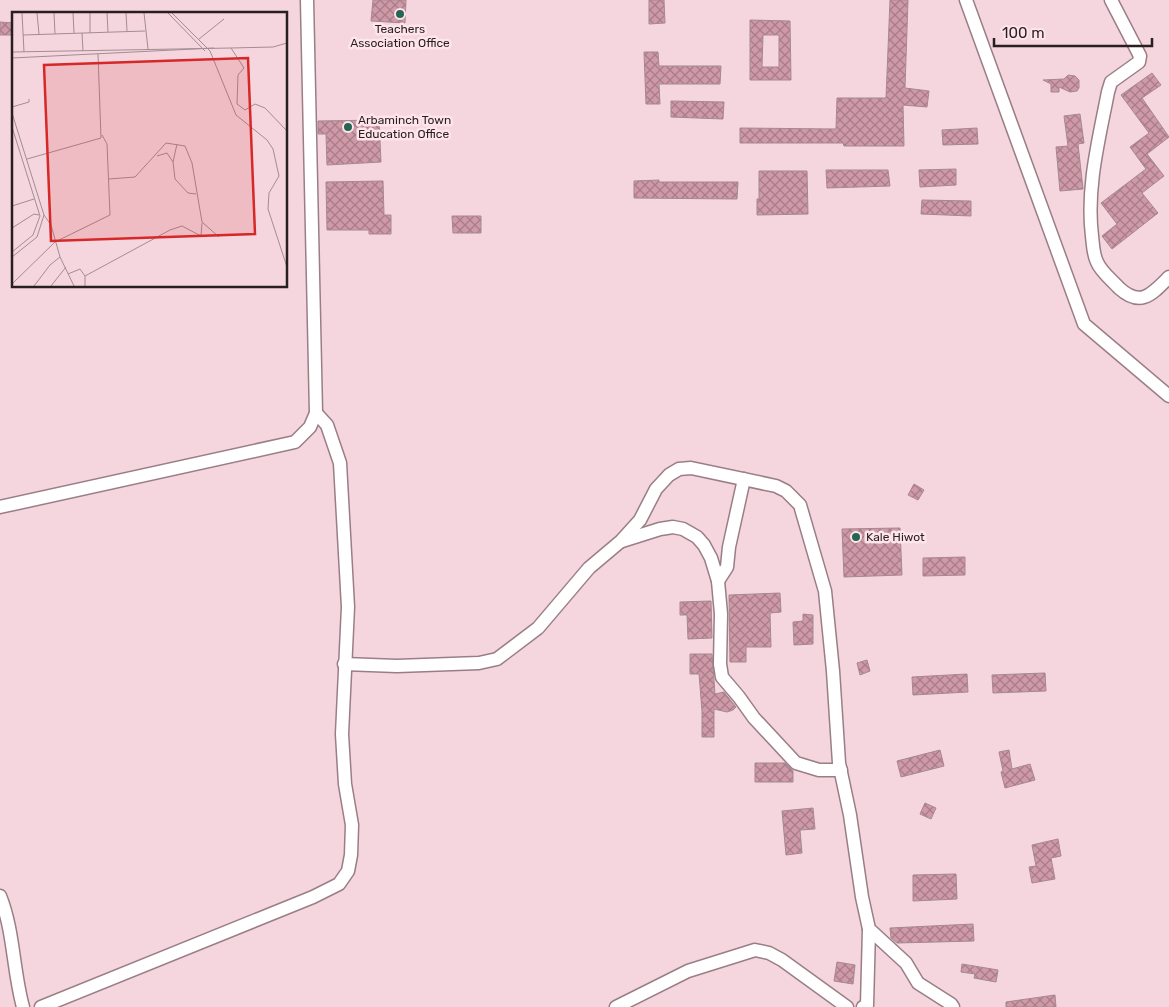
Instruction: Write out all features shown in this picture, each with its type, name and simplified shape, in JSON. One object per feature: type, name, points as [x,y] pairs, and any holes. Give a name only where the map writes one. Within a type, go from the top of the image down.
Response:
[{"type":"street","points":[[0,507],[295,442],[310,427],[316,413],[307,0]]},
{"type":"street","points":[[966,0],[1084,324],[1169,396]]},
{"type":"street","points":[[1111,0],[1140,56],[1139,62],[1111,82],[1108,92],[1090,200],[1093,249],[1097,262],[1107,276],[1128,296],[1138,299],[1146,297],[1169,277]]},
{"type":"street","points":[[41,1007],[313,897],[339,884],[348,871],[351,855],[352,824],[345,784],[342,734],[348,607],[340,463],[327,425],[316,413]]},
{"type":"street","points":[[344,664],[397,666],[479,663],[497,659],[538,628],[590,568],[621,541],[640,520],[656,489],[679,469],[691,468],[776,486],[786,491],[800,505],[825,591],[841,770],[869,929],[867,1005],[863,1007]]},
{"type":"street","points":[[718,581],[727,567],[729,548],[744,479]]},
{"type":"street","points":[[621,541],[672,527],[683,529],[697,537],[711,558],[718,581],[721,614],[720,664],[722,677],[740,697],[754,718],[796,763],[819,770],[841,770]]},
{"type":"street","points":[[0,896],[7,914],[18,988],[23,1007]]},
{"type":"street","points":[[869,929],[906,963],[918,983],[953,1007]]},
{"type":"street","points":[[616,1007],[688,971],[756,950],[769,953],[782,960],[846,1007]]},
{"type":"building","points":[[373,0],[406,0],[405,23],[371,21]]},
{"type":"building","points":[[649,0],[664,0],[665,23],[649,24]]},
{"type":"building","points":[[890,0],[908,0],[905,88],[929,91],[927,107],[903,105],[904,146],[844,146],[843,143],[740,143],[740,128],[836,129],[837,98],[886,98]]},
{"type":"building","points":[[750,20],[790,21],[791,80],[750,80]],"holes":[[[763,35],[779,35],[779,67],[762,67]]]},
{"type":"building","points":[[0,22],[12,23],[12,35],[0,35]]},
{"type":"building","points":[[644,52],[658,52],[659,66],[721,66],[720,84],[659,84],[660,104],[646,104]]},
{"type":"building","points":[[1152,73],[1161,85],[1142,98],[1169,137],[1147,154],[1164,176],[1142,193],[1158,213],[1112,249],[1102,236],[1117,224],[1101,203],[1146,169],[1130,147],[1149,133],[1121,95]]},
{"type":"building","points":[[1068,75],[1075,76],[1079,80],[1077,91],[1070,92],[1059,87],[1059,92],[1051,92],[1051,84],[1043,80],[1064,79]]},
{"type":"building","points":[[671,101],[724,102],[723,119],[671,117]]},
{"type":"building","points":[[1080,114],[1084,143],[1078,144],[1083,189],[1060,191],[1056,147],[1068,146],[1064,116]]},
{"type":"building","points":[[379,120],[381,162],[327,165],[326,134],[318,134],[318,121]]},
{"type":"building","points":[[977,128],[978,144],[943,145],[942,130]]},
{"type":"building","points":[[956,169],[956,185],[920,187],[919,170]]},
{"type":"building","points":[[826,170],[888,170],[890,186],[827,188]]},
{"type":"building","points":[[759,171],[807,171],[808,214],[757,215]]},
{"type":"building","points":[[659,180],[659,182],[738,182],[737,199],[634,198],[634,181]]},
{"type":"building","points":[[383,181],[384,215],[391,215],[391,234],[369,234],[369,230],[327,230],[326,182]]},
{"type":"building","points":[[922,200],[971,201],[971,216],[921,214]]},
{"type":"building","points":[[452,216],[481,216],[481,233],[453,233]]},
{"type":"building","points":[[914,484],[924,490],[918,500],[908,495]]},
{"type":"building","points":[[900,528],[902,575],[844,577],[842,529]]},
{"type":"building","points":[[965,557],[965,575],[923,576],[923,558]]},
{"type":"building","points":[[780,593],[781,612],[770,613],[771,647],[746,647],[746,662],[730,662],[729,595]]},
{"type":"building","points":[[711,601],[712,638],[688,639],[687,615],[680,615],[680,602]]},
{"type":"building","points":[[803,614],[813,615],[813,644],[794,645],[793,622],[803,621]]},
{"type":"building","points":[[690,654],[712,654],[715,694],[724,692],[736,707],[727,712],[714,709],[714,737],[702,737],[699,674],[690,674]]},
{"type":"building","points":[[867,660],[870,671],[860,675],[857,663]]},
{"type":"building","points":[[1045,673],[1046,691],[993,693],[992,675]]},
{"type":"building","points":[[967,674],[968,692],[913,695],[912,677]]},
{"type":"building","points":[[940,750],[944,766],[901,777],[897,761]]},
{"type":"building","points":[[1009,750],[1012,769],[1030,764],[1035,780],[1005,788],[999,752]]},
{"type":"building","points":[[755,763],[785,763],[793,771],[793,782],[755,782]]},
{"type":"building","points":[[925,803],[936,808],[931,819],[920,814]]},
{"type":"building","points":[[813,808],[815,829],[800,830],[802,853],[786,855],[782,811]]},
{"type":"building","points":[[1058,839],[1061,856],[1051,858],[1055,879],[1032,883],[1029,867],[1036,866],[1032,845]]},
{"type":"building","points":[[956,874],[957,899],[913,901],[913,875]]},
{"type":"building","points":[[973,924],[974,941],[897,943],[891,938],[890,928]]},
{"type":"building","points":[[837,962],[855,965],[853,984],[834,981]]},
{"type":"building","points":[[962,964],[998,970],[996,982],[974,978],[975,974],[961,972]]},
{"type":"building","points":[[1055,995],[1056,1007],[1006,1007],[1006,1002]]},
{"type":"place","name":"Teachers Association Office","points":[[400,14]]},
{"type":"place","name":"Arbaminch Town Education Office","points":[[348,127]]},
{"type":"place","name":"Kale Hiwot","points":[[856,537]]}]
